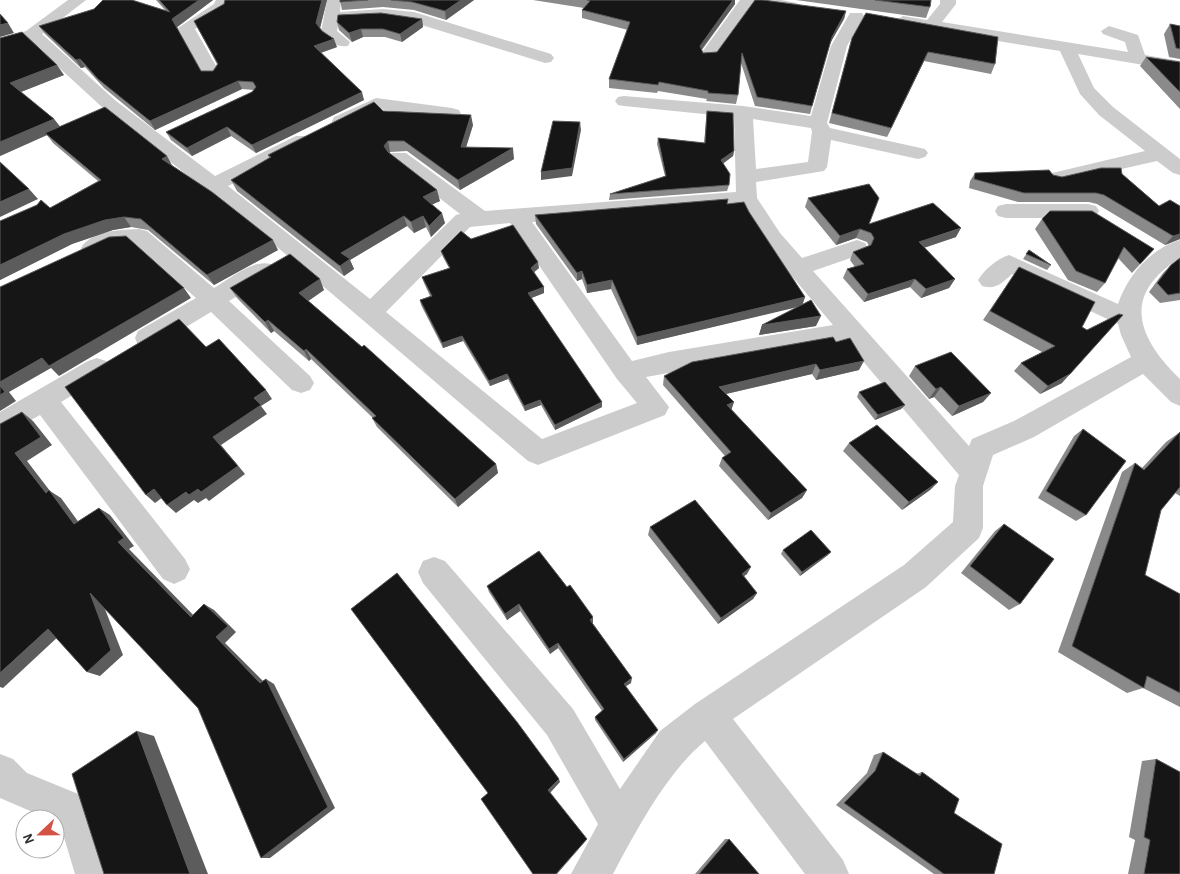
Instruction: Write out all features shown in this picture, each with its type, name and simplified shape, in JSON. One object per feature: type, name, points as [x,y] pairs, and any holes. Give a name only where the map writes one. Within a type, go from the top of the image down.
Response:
[{"type":"street","points":[[0,44],[32,34],[78,0]]},
{"type":"street","points":[[211,72],[186,28],[220,7],[224,0]]},
{"type":"street","points":[[334,0],[329,32],[342,42]]},
{"type":"street","points":[[708,55],[749,0],[807,8]]},
{"type":"street","points":[[932,25],[948,4],[948,0]]},
{"type":"street","points":[[836,13],[932,25],[1180,66]]},
{"type":"street","points":[[331,17],[384,14],[414,17],[545,58]]},
{"type":"street","points":[[370,313],[464,220],[517,217],[747,187],[817,168],[820,128],[839,46],[856,16]]},
{"type":"street","points":[[1109,31],[1132,39],[1138,59]]},
{"type":"street","points":[[32,34],[93,91],[164,135],[214,185],[538,452],[656,407],[626,372],[517,217]]},
{"type":"street","points":[[1066,47],[1086,90],[1106,111],[1180,169]]},
{"type":"street","points":[[624,102],[743,112],[820,128],[918,153]]},
{"type":"street","points":[[214,185],[376,103],[452,114]]},
{"type":"street","points":[[743,112],[747,187],[772,238],[851,332],[973,471]]},
{"type":"street","points":[[1055,178],[1160,154]]},
{"type":"street","points":[[399,157],[481,219]]},
{"type":"street","points":[[1006,210],[1088,211],[1105,222]]},
{"type":"street","points":[[69,259],[112,238],[139,236],[212,299],[301,383]]},
{"type":"street","points":[[798,268],[857,248]]},
{"type":"street","points":[[1164,250],[1142,276],[1135,288],[1129,319],[1131,329],[1147,360],[1180,395]]},
{"type":"street","points":[[0,426],[296,251]]},
{"type":"street","points":[[990,280],[1009,263],[1129,319]]},
{"type":"street","points":[[626,372],[669,362],[851,332]]},
{"type":"street","points":[[591,874],[619,824],[673,744],[706,716],[915,576],[968,528],[969,486],[982,448],[1024,429],[1147,360]]},
{"type":"street","points":[[44,400],[174,569]]},
{"type":"street","points":[[434,572],[560,722],[619,824]]},
{"type":"street","points":[[706,716],[746,763],[829,874]]},
{"type":"street","points":[[7,778],[75,811],[95,874]]},
{"type":"building","points":[[103,0],[132,0],[170,12],[159,0],[199,0],[172,19],[201,71],[213,71],[218,64],[194,21],[224,4],[225,0],[322,0],[316,23],[322,31],[334,39],[314,46],[362,92],[252,145],[227,127],[187,148],[166,132],[252,92],[256,87],[253,82],[238,81],[150,121],[98,79],[80,59],[76,60],[39,26],[94,9]]},
{"type":"building","points":[[340,0],[368,0],[340,2]]},
{"type":"building","points":[[391,0],[461,0],[445,11],[412,2]]},
{"type":"building","points":[[587,0],[733,0],[700,46],[703,53],[717,52],[755,0],[846,11],[832,37],[812,106],[757,97],[742,53],[738,95],[708,93],[708,91],[659,82],[658,85],[609,79],[630,22],[582,10],[590,1]]},
{"type":"building","points":[[875,0],[931,0],[930,7]]},
{"type":"building","points":[[381,13],[422,19],[400,34],[383,29],[361,29],[349,33],[337,22],[338,15]]},
{"type":"building","points":[[866,13],[998,37],[995,64],[928,52],[891,128],[832,113],[852,38]]},
{"type":"building","points":[[0,14],[8,23],[0,25]]},
{"type":"building","points":[[1170,24],[1180,26],[1180,49],[1176,48]]},
{"type":"building","points":[[22,32],[57,65],[10,83],[54,119],[0,142],[0,38]]},
{"type":"building","points":[[1146,57],[1180,62],[1180,92]]},
{"type":"building","points":[[374,102],[383,111],[471,115],[461,147],[513,148],[458,180],[404,141],[388,141],[384,146],[388,152],[437,190],[423,197],[442,213],[429,226],[423,216],[411,222],[404,216],[341,253],[350,259],[340,266],[231,180],[271,157],[268,155]]},
{"type":"building","points":[[105,107],[167,156],[162,159],[212,192],[273,240],[207,275],[141,219],[124,217],[105,220],[64,234],[0,265],[0,221],[37,205],[41,200],[50,208],[101,180],[45,133]]},
{"type":"building","points":[[707,111],[733,113],[734,151],[721,160],[730,174],[729,185],[610,194],[666,176],[658,138],[705,143]]},
{"type":"building","points":[[553,121],[580,122],[572,168],[541,172]]},
{"type":"building","points":[[0,162],[29,189],[0,202]]},
{"type":"building","points":[[1101,168],[1121,168],[1122,174],[1159,206],[1170,200],[1180,206],[1180,234],[1173,236],[1104,195],[1096,193],[1024,193],[974,179],[975,173],[1049,170],[1053,175],[1062,177]]},
{"type":"building","points":[[869,184],[879,198],[869,224],[933,203],[961,228],[919,242],[955,279],[926,289],[915,279],[868,294],[847,269],[864,264],[853,252],[871,245],[874,238],[871,233],[860,229],[840,236],[808,198]]},
{"type":"building","points":[[728,199],[727,204],[744,202],[805,297],[637,337],[612,280],[587,285],[582,271],[577,273],[535,215]]},
{"type":"building","points":[[1050,211],[1092,211],[1154,249],[1140,264],[1124,247],[1105,283],[1076,271],[1042,219]]},
{"type":"building","points":[[513,225],[538,262],[531,268],[544,287],[528,293],[602,402],[555,425],[540,400],[524,406],[507,374],[489,381],[462,336],[442,343],[420,300],[432,296],[422,277],[450,268],[441,251],[461,231],[471,239]]},
{"type":"building","points":[[126,236],[184,288],[49,366],[42,358],[0,382],[0,287],[109,237]]},
{"type":"building","points":[[1029,250],[1051,265],[1026,254]]},
{"type":"building","points":[[290,254],[320,279],[299,293],[362,347],[364,345],[496,464],[455,499],[372,418],[376,416],[306,349],[304,351],[268,320],[265,322],[230,288]]},
{"type":"building","points":[[1180,258],[1180,293],[1168,295],[1157,283],[1171,265]]},
{"type":"building","points":[[1019,267],[1095,302],[1082,327],[1087,330],[1119,314],[1123,315],[1070,374],[1048,386],[1021,363],[1055,346],[990,311]]},
{"type":"building","points":[[811,300],[821,316],[762,325]]},
{"type":"building","points":[[179,319],[206,347],[219,339],[266,390],[254,398],[261,405],[213,437],[238,466],[201,492],[198,489],[189,495],[186,492],[167,505],[154,489],[146,495],[65,387]]},
{"type":"building","points":[[833,337],[836,342],[850,338],[864,361],[820,370],[816,364],[719,387],[734,402],[727,405],[807,490],[771,513],[722,458],[731,452],[664,376],[692,362]]},
{"type":"building","points":[[951,352],[991,393],[959,406],[941,387],[936,389],[915,366]]},
{"type":"building","points":[[885,382],[905,405],[878,415],[859,392]]},
{"type":"building","points":[[0,386],[5,392],[0,395]]},
{"type":"building","points":[[22,412],[41,437],[15,453],[46,493],[49,490],[74,524],[99,508],[124,538],[118,542],[191,617],[204,604],[228,626],[216,637],[260,683],[266,679],[328,807],[261,858],[198,708],[90,593],[111,650],[87,672],[48,629],[0,673],[0,424]]},
{"type":"building","points":[[877,425],[938,482],[909,502],[849,443]]},
{"type":"building","points":[[1083,429],[1126,461],[1086,515],[1046,491]]},
{"type":"building","points":[[1180,432],[1180,487],[1161,510],[1145,575],[1180,594],[1180,693],[1147,676],[1144,688],[1072,646],[1135,463],[1144,470]]},
{"type":"building","points":[[695,500],[751,567],[742,574],[757,593],[721,618],[650,527]]},
{"type":"building","points":[[1004,524],[1054,559],[1020,604],[970,566]]},
{"type":"building","points":[[811,530],[831,552],[802,572],[783,550]]},
{"type":"building","points":[[539,551],[567,587],[570,585],[593,617],[590,620],[632,678],[624,684],[658,730],[624,759],[595,717],[604,709],[558,643],[549,649],[519,604],[505,614],[487,586]]},
{"type":"building","points":[[397,573],[517,722],[559,779],[548,790],[587,839],[556,874],[533,874],[481,799],[488,793],[351,609]]},
{"type":"building","points":[[137,731],[190,874],[104,874],[72,774]]},
{"type":"building","points":[[883,752],[920,776],[922,772],[959,799],[954,813],[1002,844],[994,874],[944,874],[844,803],[875,771]]},
{"type":"building","points":[[1156,759],[1180,772],[1180,874],[1144,874],[1150,840],[1144,837]]},
{"type":"building","points":[[729,839],[759,874],[699,874]]}]
